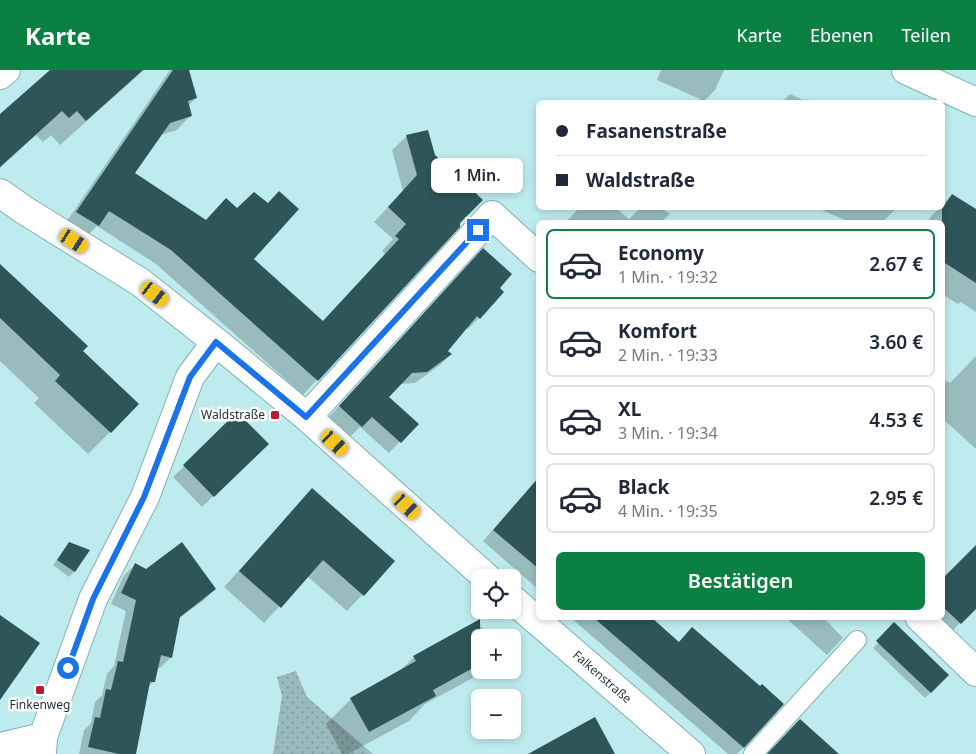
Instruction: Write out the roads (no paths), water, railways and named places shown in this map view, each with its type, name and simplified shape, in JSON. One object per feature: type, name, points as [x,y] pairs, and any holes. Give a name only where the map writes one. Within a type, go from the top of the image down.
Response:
[{"type":"street","points":[[0,75],[6,70]]},
{"type":"street","points":[[906,70],[976,102]]},
{"type":"street","points":[[0,193],[140,282],[306,417],[477,569]]},
{"type":"street","points":[[306,417],[492,215],[536,255]]},
{"type":"street","points":[[0,747],[42,746],[93,599],[144,497],[190,377],[216,342]]},
{"type":"street","name":"Falkenstraße","points":[[521,607],[536,620]]},
{"type":"street","name":"Falkenstraße","points":[[536,620],[691,754]]},
{"type":"street","points":[[922,620],[976,672]]},
{"type":"lane","points":[[754,754],[857,640]]},
{"type":"place","name":"Waldstraße","points":[[275,415]]},
{"type":"place","name":"Finkenweg","points":[[40,690]]}]
